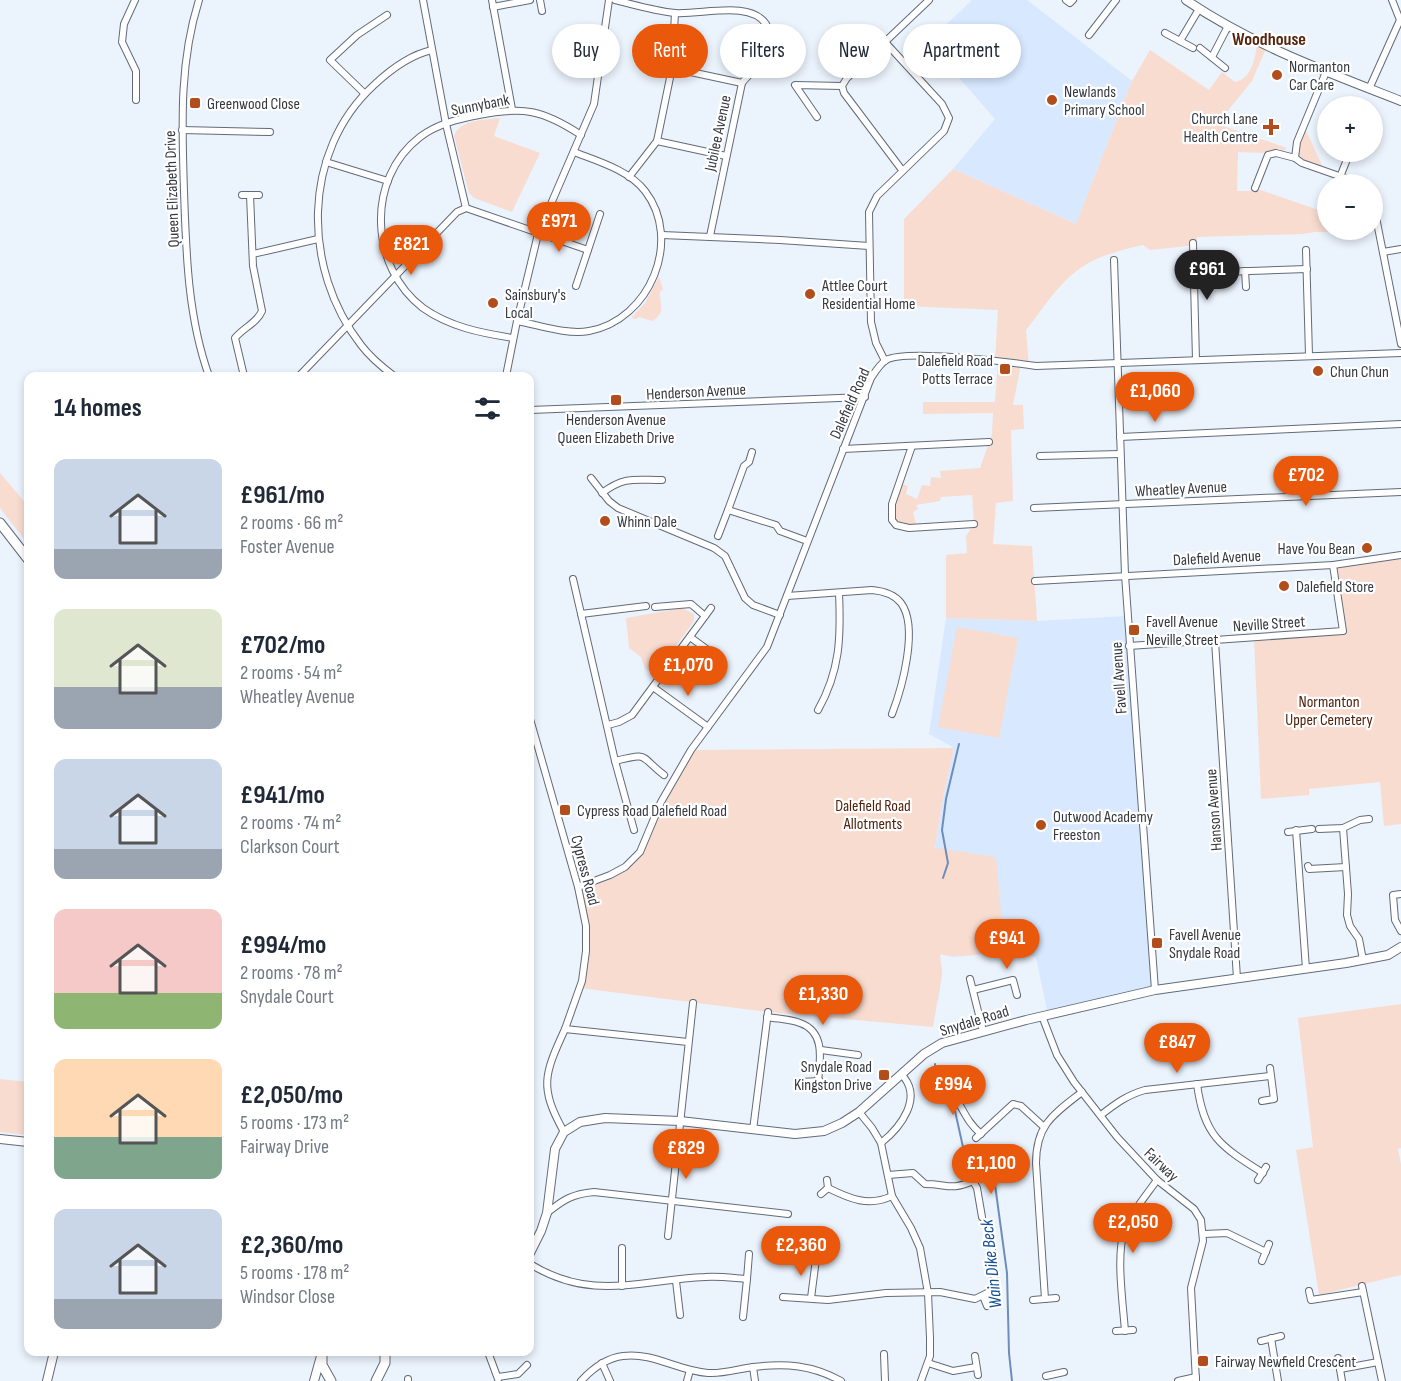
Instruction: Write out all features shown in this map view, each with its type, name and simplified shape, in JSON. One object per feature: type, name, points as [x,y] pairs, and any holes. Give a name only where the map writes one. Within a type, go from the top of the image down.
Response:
[{"type":"main road","points":[[0,523],[24,554]]},
{"type":"main road","points":[[322,1356],[322,1365],[331,1381]]},
{"type":"main road","points":[[376,1381],[386,1356]]},
{"type":"main road","points":[[381,1381],[386,1356]]},
{"type":"street","points":[[135,0],[124,24],[122,42],[136,71],[136,100]]},
{"type":"street","name":"Queen Elizabeth Drive","points":[[199,0],[186,59],[182,130],[189,274],[196,328],[208,372]]},
{"type":"street","points":[[423,0],[446,124],[466,208]]},
{"type":"street","points":[[512,109],[492,4],[530,0]]},
{"type":"street","points":[[540,0],[542,11]]},
{"type":"street","points":[[507,372],[538,234],[594,104],[609,0]]},
{"type":"street","name":"Jubilee Avenue","points":[[615,0],[675,13],[698,12],[733,4],[757,12],[768,27],[769,48],[764,58],[742,83],[710,236]]},
{"type":"street","points":[[891,36],[928,0]]},
{"type":"street","points":[[1066,0],[1070,3],[1072,0]]},
{"type":"street","points":[[1089,35],[1116,0]]},
{"type":"street","points":[[1186,0],[1227,27],[1326,72],[1401,101]]},
{"type":"street","points":[[1369,89],[1401,20],[1392,0]]},
{"type":"street","points":[[1180,41],[1199,9]]},
{"type":"street","points":[[674,24],[675,13]]},
{"type":"street","points":[[364,93],[330,60],[357,35],[387,15]]},
{"type":"street","points":[[1212,57],[1227,27]]},
{"type":"street","points":[[1165,33],[1212,57],[1225,68]]},
{"type":"street","points":[[885,361],[876,343],[871,322],[869,212],[872,203],[902,170],[944,131],[949,118],[942,104],[891,49]]},
{"type":"street","points":[[389,372],[360,344],[332,295],[324,272],[318,239],[318,198],[326,162],[336,135],[364,93],[396,67],[422,52],[432,50]]},
{"type":"street","points":[[1295,158],[1297,142],[1326,72]]},
{"type":"street","points":[[708,76],[742,83]]},
{"type":"street","points":[[629,177],[657,141],[670,78]]},
{"type":"street","points":[[847,78],[842,86],[844,93],[902,170]]},
{"type":"street","points":[[817,117],[795,85],[842,86]]},
{"type":"street","name":"Sunnybank","points":[[513,338],[472,331],[441,319],[423,308],[409,294],[396,276],[385,251],[380,223],[381,208],[388,181],[393,169],[408,148],[419,138],[457,120],[512,109],[537,112],[581,135]]},
{"type":"street","points":[[182,130],[270,132]]},
{"type":"street","points":[[657,141],[726,156]]},
{"type":"street","points":[[517,321],[576,332],[601,328],[620,319],[642,295],[661,259],[662,235],[657,213],[643,189],[629,177],[574,152]]},
{"type":"street","points":[[1255,188],[1268,155],[1276,153],[1295,158],[1332,174]]},
{"type":"street","points":[[326,162],[388,181]]},
{"type":"street","points":[[243,372],[234,338],[260,316],[262,311],[254,275],[246,195],[258,195]]},
{"type":"street","points":[[303,372],[457,212],[466,208],[588,250]]},
{"type":"street","points":[[576,286],[600,214]]},
{"type":"street","points":[[662,235],[869,246]]},
{"type":"street","points":[[253,254],[318,239]]},
{"type":"street","points":[[1381,240],[1401,344]]},
{"type":"street","points":[[1193,243],[1196,360]]},
{"type":"street","points":[[1383,252],[1401,249]]},
{"type":"street","points":[[1306,250],[1309,355]]},
{"type":"street","name":"Favell Avenue","points":[[1114,260],[1125,575],[1155,990]]},
{"type":"street","points":[[1221,272],[1307,269]]},
{"type":"street","points":[[1245,271],[1246,287]]},
{"type":"street","name":"Dalefield Road","points":[[578,887],[625,867],[640,852],[668,789],[691,750],[767,647],[871,378],[885,361],[907,356],[999,360],[1036,366],[1401,353]]},
{"type":"street","name":"Henderson Avenue","points":[[534,410],[865,396]]},
{"type":"street","points":[[1120,437],[1401,424]]},
{"type":"street","points":[[843,449],[989,442]]},
{"type":"street","points":[[912,446],[892,504],[892,520],[896,525],[909,528],[974,524]]},
{"type":"street","points":[[718,536],[744,466],[749,462],[752,452]]},
{"type":"street","points":[[1040,456],[1120,454]]},
{"type":"street","points":[[591,478],[602,493],[618,508],[714,548],[725,556],[745,598],[753,605],[780,615]]},
{"type":"street","points":[[602,493],[623,480],[662,480]]},
{"type":"street","name":"Wheatley Avenue","points":[[1034,508],[1401,492]]},
{"type":"street","points":[[728,510],[776,525],[780,531],[807,541]]},
{"type":"street","name":"Dalefield Avenue","points":[[1035,581],[1333,565],[1401,555]]},
{"type":"street","name":"Neville Street","points":[[1129,646],[1343,631],[1333,565]]},
{"type":"street","points":[[573,579],[633,830]]},
{"type":"street","points":[[787,596],[872,590],[883,591],[901,603],[907,615],[905,670],[892,714]]},
{"type":"street","points":[[818,710],[831,684],[836,666],[840,629],[839,593]]},
{"type":"street","points":[[655,607],[691,604],[705,616]]},
{"type":"street","points":[[581,614],[646,606]]},
{"type":"street","points":[[608,725],[632,715],[711,608]]},
{"type":"street","points":[[690,637],[720,659]]},
{"type":"street","name":"Hanson Avenue","points":[[1215,641],[1237,978]]},
{"type":"street","points":[[712,654],[717,648]]},
{"type":"street","points":[[653,687],[708,727]]},
{"type":"street","name":"Cypress Road","points":[[534,734],[578,887],[586,926],[586,951],[580,988],[548,1072],[550,1107],[564,1132]]},
{"type":"street","points":[[615,761],[638,755],[645,757],[664,775]]},
{"type":"street","points":[[1288,832],[1343,828],[1360,820],[1369,819]]},
{"type":"street","points":[[1343,828],[1348,921],[1359,939],[1363,960]]},
{"type":"street","points":[[1296,831],[1306,969]]},
{"type":"street","points":[[1308,866],[1309,868],[1346,867]]},
{"type":"street","points":[[1401,894],[1393,895],[1395,920],[1401,932]]},
{"type":"street","name":"Snydale Road","points":[[564,1132],[580,1122],[596,1119],[680,1121],[795,1134],[824,1131],[859,1112],[924,1054],[942,1043],[1042,1016],[1155,990],[1363,960],[1388,955],[1401,947]]},
{"type":"street","points":[[970,979],[983,1031]]},
{"type":"street","points":[[973,990],[1013,981],[1017,995]]},
{"type":"street","points":[[668,1236],[693,1003]]},
{"type":"street","points":[[753,1130],[767,1015],[801,1023],[816,1037],[821,1050],[820,1081],[800,1082]]},
{"type":"street","name":"Fairway","points":[[1042,1016],[1064,1069],[1117,1137],[1157,1180],[1194,1209],[1201,1220],[1204,1234]]},
{"type":"street","points":[[565,1029],[688,1042]]},
{"type":"street","points":[[821,1050],[855,1057]]},
{"type":"street","points":[[1262,1101],[1274,1099],[1270,1068]]},
{"type":"street","points":[[881,1143],[894,1133],[911,1101],[908,1081],[901,1074]]},
{"type":"street","points":[[1101,1115],[1133,1093],[1270,1076]]},
{"type":"street","points":[[1197,1084],[1201,1112],[1216,1138],[1239,1158],[1265,1170],[1258,1180]]},
{"type":"street","points":[[1045,1299],[1036,1163],[1037,1143],[1044,1127],[1056,1112],[1082,1092]]},
{"type":"street","points":[[952,1094],[963,1109],[967,1121],[979,1136],[1013,1104],[1021,1106],[1044,1127]]},
{"type":"street","points":[[859,1112],[881,1143],[892,1196],[920,1248],[928,1293],[930,1338],[928,1363],[921,1381]]},
{"type":"street","points":[[534,1245],[547,1213],[555,1149],[564,1132]]},
{"type":"street","points":[[0,1139],[24,1142]]},
{"type":"street","points":[[888,1175],[913,1173],[925,1184],[958,1188],[972,1178],[977,1188],[982,1217]]},
{"type":"street","points":[[821,1194],[828,1188],[828,1180]]},
{"type":"street","points":[[1125,1331],[1122,1239],[1139,1204],[1157,1180]]},
{"type":"street","points":[[828,1188],[845,1197],[861,1201],[876,1202],[892,1196]]},
{"type":"street","points":[[547,1213],[563,1200],[578,1193],[594,1192],[788,1214]]},
{"type":"street","points":[[783,1297],[848,1298],[886,1293],[946,1293],[970,1299],[983,1296],[994,1287],[995,1283],[990,1227]]},
{"type":"street","points":[[1178,1381],[1196,1379],[1191,1288],[1204,1234],[1227,1233],[1266,1252]]},
{"type":"street","points":[[785,1253],[822,1259],[827,1235]]},
{"type":"street","points":[[1262,1261],[1269,1244]]},
{"type":"street","points":[[622,1248],[622,1286]]},
{"type":"street","points":[[743,1317],[749,1254]]},
{"type":"street","points":[[811,1298],[816,1259]]},
{"type":"street","points":[[534,1266],[550,1276],[596,1286],[622,1286],[712,1276],[747,1279]]},
{"type":"street","points":[[676,1281],[680,1315]]},
{"type":"street","points":[[1309,1292],[1311,1300],[1363,1289],[1382,1381]]},
{"type":"street","points":[[983,1296],[987,1306]]},
{"type":"street","points":[[1033,1300],[1056,1298]]},
{"type":"street","points":[[1116,1331],[1133,1330]]},
{"type":"street","points":[[1261,1341],[1281,1336]]},
{"type":"street","points":[[1271,1338],[1278,1381]]},
{"type":"street","points":[[885,1354],[881,1364],[885,1381]]},
{"type":"street","points":[[581,1381],[602,1363],[614,1358],[633,1355],[657,1359],[690,1370],[721,1373],[753,1367],[805,1366],[818,1369],[841,1381]]},
{"type":"street","points":[[47,1381],[53,1356]]},
{"type":"street","points":[[314,1381],[321,1356]]},
{"type":"street","points":[[490,1356],[499,1379],[518,1374],[527,1365]]},
{"type":"street","points":[[975,1356],[978,1375]]},
{"type":"street","points":[[1338,1358],[1342,1381]]},
{"type":"street","points":[[1340,1369],[1378,1362]]},
{"type":"street","points":[[602,1363],[610,1381]]},
{"type":"street","points":[[928,1363],[952,1371],[976,1367]]},
{"type":"street","points":[[753,1367],[755,1381]]},
{"type":"street","points":[[687,1381],[690,1370]]},
{"type":"street","points":[[1046,1376],[1055,1377],[1064,1372]]},
{"type":"street","points":[[518,1374],[521,1381]]},
{"type":"shaded area","name":"Newlands Primary School","points":[[972,0],[1027,0],[1132,81],[1076,224],[953,169],[995,119],[959,78],[1021,78],[1021,24],[947,24]]},
{"type":"shaded area","name":"Outwood Academy Freeston","points":[[1127,616],[1155,990],[1048,1015],[1036,957],[1004,948],[983,954],[953,957],[940,954],[942,974],[938,1002],[935,849],[942,802],[954,748],[929,734],[946,618],[1037,621]]},
{"type":"green space","points":[[1257,42],[1267,46],[1252,81],[1217,124],[1287,148],[1283,151],[1278,148],[1276,153],[1268,155],[1238,152],[1237,191],[1253,191],[1255,188],[1317,210],[1317,232],[1197,237],[1197,245],[1150,250],[1143,245],[1096,259],[1066,280],[1026,330],[1029,365],[1021,364],[1013,405],[1023,405],[1024,429],[1011,430],[1013,501],[996,503],[993,544],[1032,546],[1037,621],[946,618],[946,555],[967,553],[966,536],[974,524],[972,495],[941,497],[940,501],[916,505],[918,509],[913,512],[917,528],[896,525],[892,504],[899,483],[908,486],[906,494],[917,499],[922,485],[930,486],[931,477],[941,478],[940,471],[980,468],[992,434],[993,413],[923,414],[923,402],[995,402],[998,310],[904,306],[904,219],[953,169],[1076,224],[1132,81],[1150,50],[1209,90],[1222,72],[1235,82],[1241,80],[1249,72]]},
{"type":"green space","points":[[500,118],[494,136],[540,153],[512,212],[474,198],[469,193],[454,136],[457,130],[467,123]]},
{"type":"green space","points":[[1304,126],[1317,154],[1317,162],[1320,162],[1325,172],[1298,162],[1295,149]]},
{"type":"green space","points":[[659,277],[663,289],[660,292],[661,311],[657,318],[652,321],[639,317],[631,318],[645,303]]},
{"type":"green space","points":[[0,473],[24,501],[24,539],[0,508]]},
{"type":"green space","name":"Normanton Upper Cemetery","points":[[1401,555],[1401,824],[1384,826],[1380,782],[1309,789],[1309,795],[1261,799],[1254,638],[1343,631],[1333,565]]},
{"type":"green space","points":[[682,608],[694,614],[694,621],[655,675],[645,668],[641,657],[629,648],[626,618]]},
{"type":"green space","points":[[957,627],[1018,638],[999,738],[938,727]]},
{"type":"green space","name":"Dalefield Road Allotments","points":[[954,748],[935,848],[996,857],[1004,948],[964,956],[940,954],[942,974],[933,1027],[768,1012],[580,988],[586,951],[578,887],[610,875],[640,852],[655,816],[691,750]]},
{"type":"green space","points":[[1401,1004],[1401,1148],[1398,1149],[1401,1164],[1401,1275],[1319,1295],[1296,1150],[1313,1147],[1298,1018]]},
{"type":"green space","points":[[0,1079],[24,1082],[24,1135],[0,1132]]},
{"type":"waterway","points":[[943,878],[948,863],[942,830],[946,799],[959,744]]},
{"type":"waterway","name":"Wain Dike Beck","points":[[935,1064],[938,1092],[955,1111],[963,1147],[968,1154],[978,1157],[980,1164],[992,1165],[1007,1273],[1012,1381]]},
{"type":"place","name":"Normanton Car Care","points":[[1277,75]]},
{"type":"place","name":"Newlands Primary School","points":[[1052,100]]},
{"type":"place","name":"Greenwood Close","points":[[195,103]]},
{"type":"place","name":"Church Lane Health Centre","points":[[1271,127]]},
{"type":"place","name":"Attlee Court Residential Home","points":[[810,294]]},
{"type":"place","name":"Sainsbury's Local","points":[[493,303]]},
{"type":"place","name":"Dalefield Road Potts Terrace","points":[[1005,369]]},
{"type":"place","name":"Chun Chun","points":[[1318,371]]},
{"type":"place","name":"Henderson Avenue Queen Elizabeth Drive","points":[[616,400]]},
{"type":"place","name":"Whinn Dale","points":[[605,521]]},
{"type":"place","name":"Have You Bean","points":[[1367,548]]},
{"type":"place","name":"Dalefield Store","points":[[1284,586]]},
{"type":"place","name":"Favell Avenue Neville Street","points":[[1134,630]]},
{"type":"place","name":"Cypress Road Dalefield Road","points":[[565,810]]},
{"type":"place","name":"Outwood Academy Freeston","points":[[1041,825]]},
{"type":"place","name":"Favell Avenue Snydale Road","points":[[1157,943]]},
{"type":"place","name":"Snydale Road Kingston Drive","points":[[884,1075]]},
{"type":"place","name":"Fairway Newfield Crescent","points":[[1203,1361]]},
{"type":"district","name":"Woodhouse","points":[[1269,39]]}]
